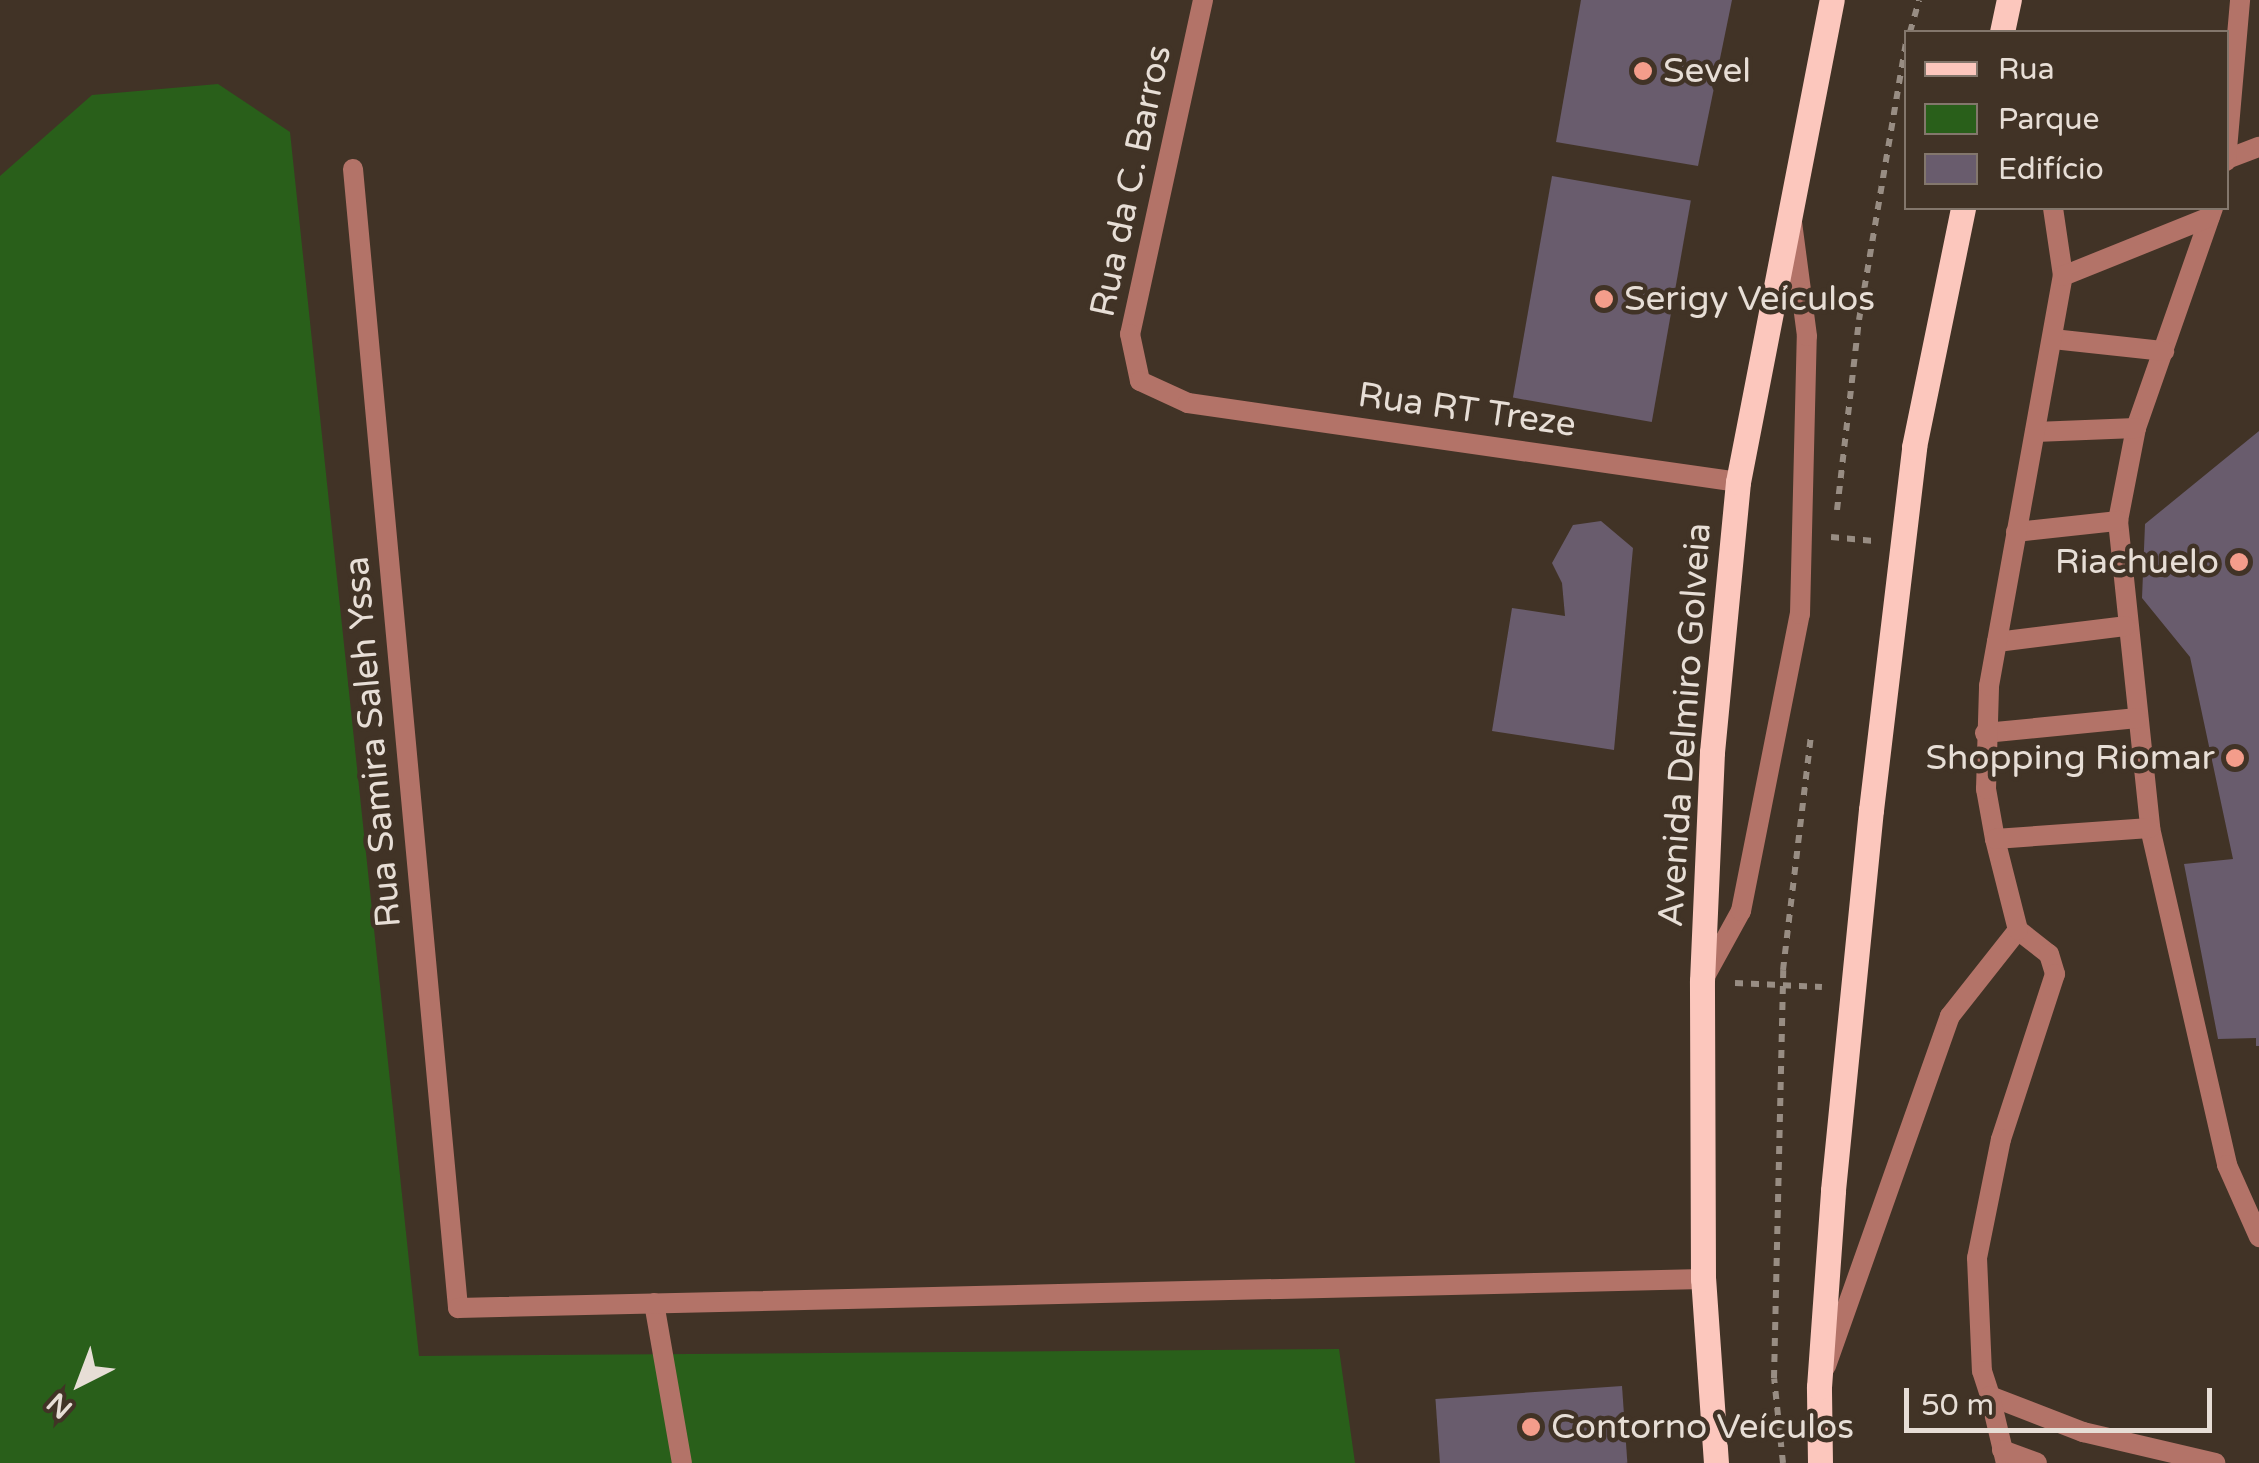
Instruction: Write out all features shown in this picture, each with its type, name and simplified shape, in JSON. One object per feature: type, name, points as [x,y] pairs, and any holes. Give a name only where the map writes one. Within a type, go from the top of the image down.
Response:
[{"type":"main road","name":"Avenida Delmiro Golveia","points":[[1716,1463],[1702,1279],[1702,982],[1712,752],[1738,482],[1832,0]]},
{"type":"main road","points":[[2002,30],[2010,0]]},
{"type":"main road","points":[[1820,1463],[1818,1387],[1853,988],[1914,447],[1963,210]]},
{"type":"street","name":"Rua da C. Barros","points":[[1188,403],[1140,381],[1130,334],[1203,0]]},
{"type":"street","points":[[2229,95],[2240,0]]},
{"type":"street","points":[[2229,159],[2259,148]]},
{"type":"street","name":"Rua Samira Saleh Yssa","points":[[353,170],[458,1308],[654,1303]]},
{"type":"street","points":[[2037,1463],[2004,1457],[1982,1370],[1977,1258],[2000,1140],[2055,974],[2049,954],[2018,930],[1995,840],[1985,733],[1996,642],[2063,276],[2053,210]]},
{"type":"street","points":[[2063,276],[2212,212]]},
{"type":"street","points":[[2212,212],[2136,428],[2118,522],[2150,828],[2227,1164],[2259,1237]]},
{"type":"street","points":[[1702,982],[1741,912],[1800,614],[1807,336],[1790,215]]},
{"type":"street","points":[[2053,339],[2164,351]]},
{"type":"street","name":"Rua RT Treze","points":[[1188,403],[1738,482]]},
{"type":"street","points":[[2035,432],[2136,428]]},
{"type":"street","points":[[2016,532],[2118,522]]},
{"type":"street","points":[[1996,642],[2126,626]]},
{"type":"street","points":[[1985,733],[2137,718]]},
{"type":"street","points":[[1995,840],[2150,828]]},
{"type":"street","points":[[1818,1387],[1950,1016],[2018,930]]},
{"type":"street","points":[[682,1463],[654,1303],[1702,1279]]},
{"type":"street","points":[[1990,1396],[2083,1432],[2215,1463]]},
{"type":"path","points":[[1911,30],[1919,0]]},
{"type":"path","points":[[1832,556],[1859,320],[1904,55]]},
{"type":"path","points":[[1782,1463],[1774,1378],[1783,986],[1813,714]]},
{"type":"path","points":[[1702,982],[1853,988]]},
{"type":"green space","points":[[218,84],[290,132],[419,1356],[1339,1349],[1355,1463],[0,1463],[0,176],[92,95]]},
{"type":"building","name":"Sevel","points":[[1581,0],[1732,0],[1698,166],[1556,142]]},
{"type":"building","name":"Serigy Veículos","points":[[1552,176],[1691,200],[1652,422],[1513,398]]},
{"type":"building","name":"Shopping Riomar","points":[[2259,431],[2256,1046],[2256,1038],[2218,1039],[2184,864],[2233,859],[2190,657],[2142,598],[2145,524]]},
{"type":"building","points":[[1601,521],[1633,548],[1614,750],[1492,731],[1512,608],[1565,616],[1562,583],[1552,563],[1573,525]]},
{"type":"building","name":"Contorno Veículos","points":[[1622,1386],[1627,1463],[1440,1463],[1435,1399]]},
{"type":"place","name":"Sevel","points":[[1643,71]]},
{"type":"place","name":"Serigy Veículos","points":[[1604,299]]},
{"type":"place","name":"Riachuelo","points":[[2239,562]]},
{"type":"place","name":"Shopping Riomar","points":[[2235,758]]},
{"type":"place","name":"Contorno Veículos","points":[[1531,1427]]}]
